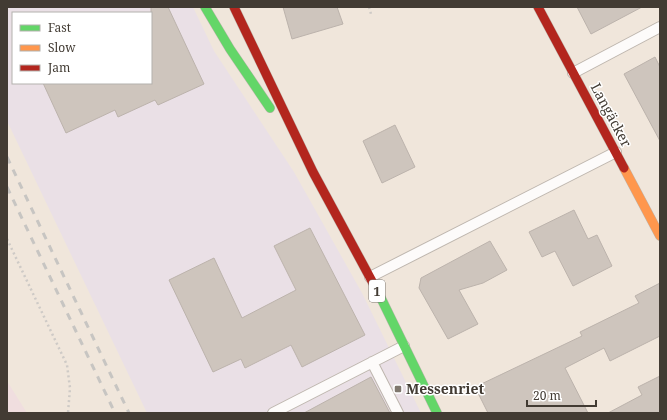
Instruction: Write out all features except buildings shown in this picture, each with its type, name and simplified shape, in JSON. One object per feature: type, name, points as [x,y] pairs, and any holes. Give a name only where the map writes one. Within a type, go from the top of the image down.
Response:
[{"type":"main road","name":"1","points":[[205,7],[239,63],[313,172]]},
{"type":"main road","name":"1","points":[[234,7],[313,172],[370,277],[437,413]]},
{"type":"main road","name":"Langäcker","points":[[538,7],[660,236]]},
{"type":"main road","points":[[239,63],[245,64],[252,61],[255,52]]},
{"type":"lane","points":[[573,73],[660,26]]},
{"type":"lane","points":[[370,277],[616,152]]},
{"type":"lane","points":[[273,413],[404,346]]},
{"type":"lane","points":[[372,362],[398,413]]},
{"type":"path","points":[[369,7],[371,14]]},
{"type":"path","points":[[7,239],[68,366],[70,388],[68,413]]},
{"type":"shaded area","points":[[7,7],[193,7],[214,51],[294,172],[362,293],[421,413],[147,413],[7,121]]},
{"type":"shaded area","points":[[7,381],[27,413],[7,413]]},
{"type":"railway","points":[[7,157],[129,413]]},
{"type":"railway","points":[[7,187],[115,413]]},
{"type":"traffic: fast","points":[[205,7],[230,49],[270,108]]},
{"type":"traffic: fast","points":[[380,296],[437,413]]},
{"type":"traffic: slow","points":[[624,168],[660,236]]},
{"type":"traffic: jam","points":[[234,7],[313,172],[380,296]]},
{"type":"traffic: jam","points":[[538,7],[624,168]]},
{"type":"place","name":"Messenriet","points":[[398,389]]}]
